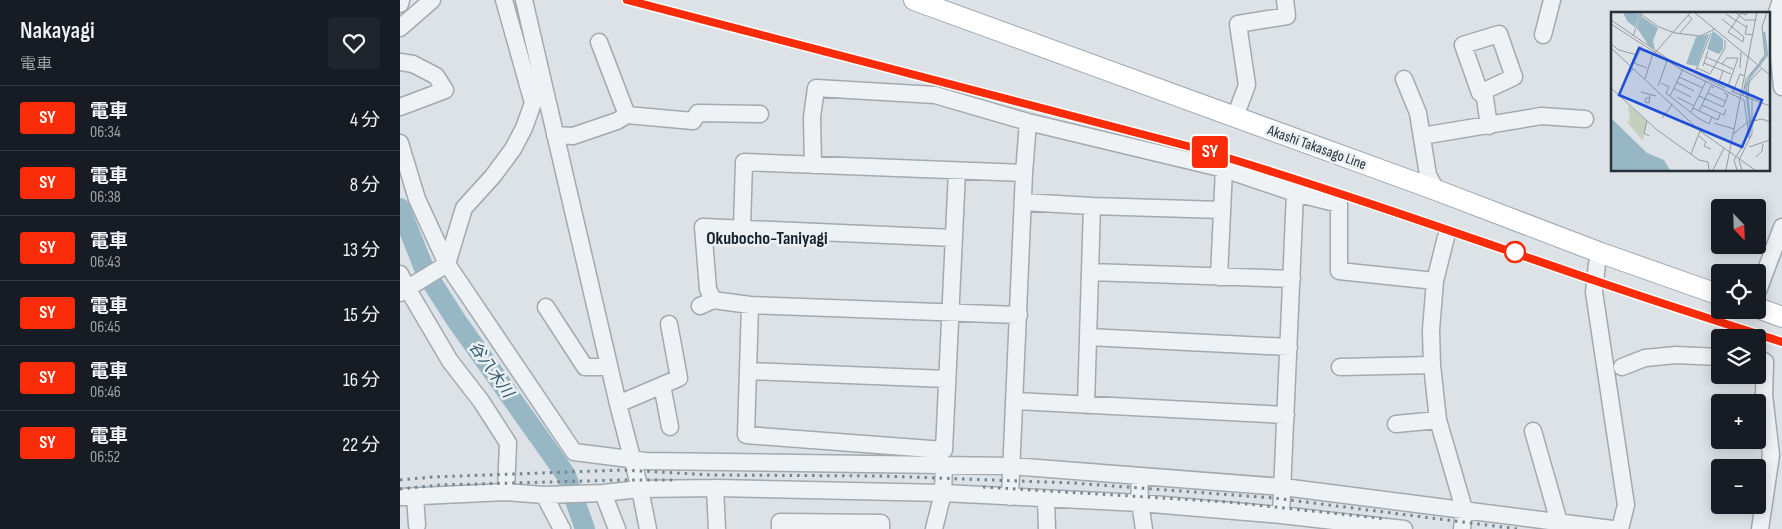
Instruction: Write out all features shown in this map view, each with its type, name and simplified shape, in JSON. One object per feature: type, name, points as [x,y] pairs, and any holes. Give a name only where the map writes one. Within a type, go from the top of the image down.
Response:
[{"type":"main road","name":"Akashi Takasago Line","points":[[914,0],[1711,291]]},
{"type":"main road","points":[[1766,311],[1782,317]]},
{"type":"street","points":[[400,4],[401,0]]},
{"type":"street","points":[[400,28],[432,0]]},
{"type":"street","points":[[504,0],[533,103]]},
{"type":"street","points":[[524,0],[648,529]]},
{"type":"street","points":[[1235,117],[1247,85],[1238,24],[1287,16],[1286,0]]},
{"type":"street","points":[[1543,35],[1552,0]]},
{"type":"street","points":[[1781,0],[1775,19],[1782,87]]},
{"type":"street","points":[[599,42],[627,115]]},
{"type":"street","points":[[400,62],[414,64],[436,76],[444,90],[400,107]]},
{"type":"street","points":[[1404,79],[1418,113],[1428,175],[1436,190]]},
{"type":"street","points":[[814,165],[812,117],[816,88],[935,95],[1028,122],[1224,169],[1295,193],[1338,204],[1339,271],[1435,281]]},
{"type":"street","points":[[506,492],[508,443],[481,400],[450,361],[402,285],[447,264],[464,208],[493,176],[513,149],[524,128],[533,103],[544,90]]},
{"type":"street","points":[[1484,91],[1490,126]]},
{"type":"street","points":[[555,135],[573,136],[617,122],[627,115],[693,121],[698,113],[760,114]]},
{"type":"street","points":[[1422,136],[1541,116],[1585,119]]},
{"type":"street","points":[[1010,497],[1024,172],[1028,122]]},
{"type":"street","points":[[400,143],[417,199],[447,264],[574,452],[646,461],[1012,466],[1283,486],[1612,529]]},
{"type":"street","points":[[742,228],[744,162],[1024,172]]},
{"type":"street","points":[[1219,277],[1224,169]]},
{"type":"street","points":[[750,304],[746,435],[944,450],[957,171]]},
{"type":"street","points":[[1281,515],[1295,193]]},
{"type":"street","points":[[1023,202],[1222,210]]},
{"type":"street","points":[[1086,405],[1092,206]]},
{"type":"street","points":[[954,238],[703,227],[708,289],[706,303],[1019,315]]},
{"type":"street","points":[[1766,270],[1782,227]]},
{"type":"street","points":[[1446,237],[1435,281],[1431,330],[1432,365],[1438,420],[1464,509],[1462,529]]},
{"type":"street","points":[[1601,252],[1597,264],[1594,292],[1626,505],[1620,529]]},
{"type":"street","points":[[1090,272],[1292,279]]},
{"type":"street","points":[[546,308],[585,367],[609,368]]},
{"type":"street","points":[[618,404],[679,378],[669,324]]},
{"type":"street","points":[[1088,337],[1289,348]]},
{"type":"street","points":[[1622,367],[1645,358],[1676,355],[1711,356]]},
{"type":"street","points":[[1340,367],[1432,365]]},
{"type":"street","points":[[748,371],[947,380]]},
{"type":"street","points":[[1760,529],[1777,455],[1764,395],[1764,384]]},
{"type":"street","points":[[662,385],[670,427]]},
{"type":"street","points":[[1015,401],[1286,415]]},
{"type":"street","points":[[1396,424],[1438,420]]},
{"type":"street","points":[[1533,431],[1559,522]]},
{"type":"street","points":[[934,529],[943,493],[944,465]]},
{"type":"street","points":[[1139,476],[1140,503],[1144,529]]},
{"type":"street","points":[[715,488],[717,529]]},
{"type":"street","points":[[417,525],[407,496],[506,492],[544,496],[640,489],[715,488],[943,493],[1140,503],[1281,515],[1404,529]]},
{"type":"street","points":[[602,493],[617,529]]},
{"type":"street","points":[[544,496],[562,529]]},
{"type":"street","points":[[1046,499],[1047,529]]},
{"type":"street","points":[[780,529],[780,522],[881,523],[881,529]]},
{"type":"waterway","name":"谷八木川","points":[[400,208],[426,273],[456,320],[566,475],[585,529]]},
{"type":"railway","points":[[627,0],[1195,148],[1446,229],[1619,289],[1782,342]]},
{"type":"railway","points":[[400,480],[432,477],[623,470],[713,475],[883,476],[1073,483],[1274,498],[1518,529]]},
{"type":"railway","points":[[400,489],[439,485],[673,480]]},
{"type":"railway","points":[[983,487],[1228,502],[1387,519]]},
{"type":"train","name":"SY","points":[[627,0],[1195,148],[1283,174],[1596,281],[1782,342]]},
{"type":"district","name":"Okubocho-Taniyagi","points":[[767,238]]}]
